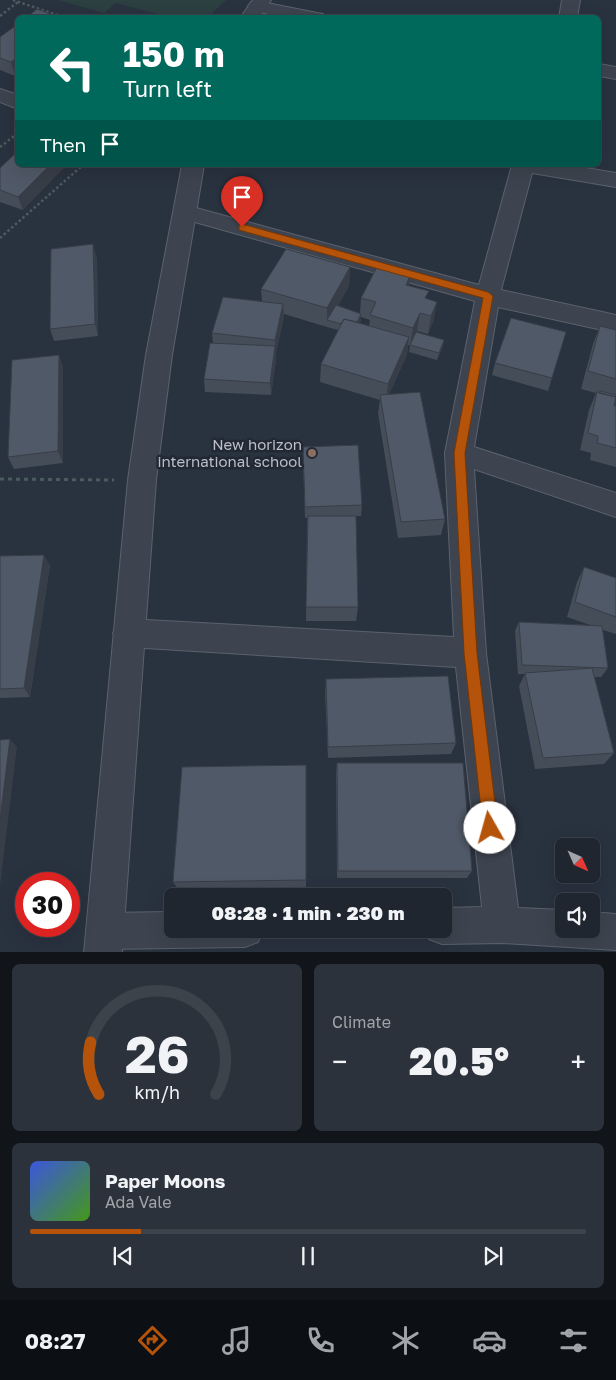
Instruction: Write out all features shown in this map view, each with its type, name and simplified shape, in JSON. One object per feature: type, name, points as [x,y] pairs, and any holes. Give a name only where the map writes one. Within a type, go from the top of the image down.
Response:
[{"type":"street","points":[[568,15],[571,0]]},
{"type":"street","points":[[256,8],[299,15]]},
{"type":"street","points":[[601,70],[616,73]]},
{"type":"street","points":[[0,94],[15,102]]},
{"type":"street","points":[[164,936],[104,942],[142,480],[159,355],[185,212],[190,167]]},
{"type":"street","points":[[502,925],[470,653],[459,453],[488,296],[524,167]]},
{"type":"street","points":[[537,167],[616,180]]},
{"type":"street","points":[[185,212],[488,296],[616,324]]},
{"type":"street","points":[[459,453],[616,504]]},
{"type":"street","points":[[128,633],[470,653]]},
{"type":"street","points":[[452,926],[502,925],[616,932]]},
{"type":"path","points":[[13,0],[57,15]]},
{"type":"path","points":[[0,16],[18,2]]},
{"type":"path","points":[[0,147],[15,135]]},
{"type":"path","points":[[0,238],[81,167]]},
{"type":"path","points":[[0,479],[142,480]]},
{"type":"shaded area","points":[[58,0],[226,0],[210,15],[161,15],[116,3],[104,13]]},
{"type":"building","points":[[37,9],[54,15],[30,15]]},
{"type":"building","points":[[15,26],[15,59],[11,62],[0,58],[0,37]]},
{"type":"building","points":[[15,154],[15,167],[48,167],[18,197],[0,190],[0,168]]},
{"type":"building","points":[[93,244],[95,324],[50,329],[51,249]]},
{"type":"building","points":[[286,249],[350,267],[327,308],[261,289]]},
{"type":"building","points":[[377,267],[410,276],[406,285],[429,291],[425,298],[437,302],[431,316],[420,313],[413,328],[370,315],[376,302],[361,298]]},
{"type":"building","points":[[223,297],[283,304],[275,340],[212,333]]},
{"type":"building","points":[[336,305],[361,314],[357,322],[344,319],[341,324],[327,320]]},
{"type":"building","points":[[511,318],[566,332],[552,378],[495,363]]},
{"type":"building","points":[[344,319],[409,337],[388,384],[321,364]]},
{"type":"building","points":[[600,326],[616,330],[616,379],[588,371]]},
{"type":"building","points":[[416,332],[444,340],[439,353],[410,345]]},
{"type":"building","points":[[210,343],[275,346],[270,383],[204,379]]},
{"type":"building","points":[[59,355],[58,451],[8,457],[12,360]]},
{"type":"building","points":[[600,391],[616,395],[616,397],[599,393]]},
{"type":"building","points":[[420,392],[445,519],[401,522],[380,395]]},
{"type":"building","points":[[597,392],[616,397],[614,406],[616,406],[616,448],[597,443],[598,436],[588,433]]},
{"type":"building","points":[[358,445],[362,505],[305,507],[303,447]]},
{"type":"building","points":[[308,516],[356,516],[358,607],[306,607]]},
{"type":"building","points":[[44,555],[24,688],[0,689],[0,556]]},
{"type":"building","points":[[584,567],[616,578],[616,617],[575,602]]},
{"type":"building","points":[[519,622],[602,626],[608,668],[522,665]]},
{"type":"building","points":[[592,668],[614,753],[543,758],[525,673]]},
{"type":"building","points":[[448,676],[456,743],[328,747],[326,679]]},
{"type":"building","points":[[10,739],[0,820],[0,740]]},
{"type":"building","points":[[337,763],[463,763],[472,871],[338,871]]},
{"type":"building","points":[[306,765],[306,880],[173,882],[182,767]]},
{"type":"place","name":"New horizon international school","points":[[312,453]]},
{"type":"route","points":[[242,227],[488,296],[459,453],[470,653],[490,828]]}]
